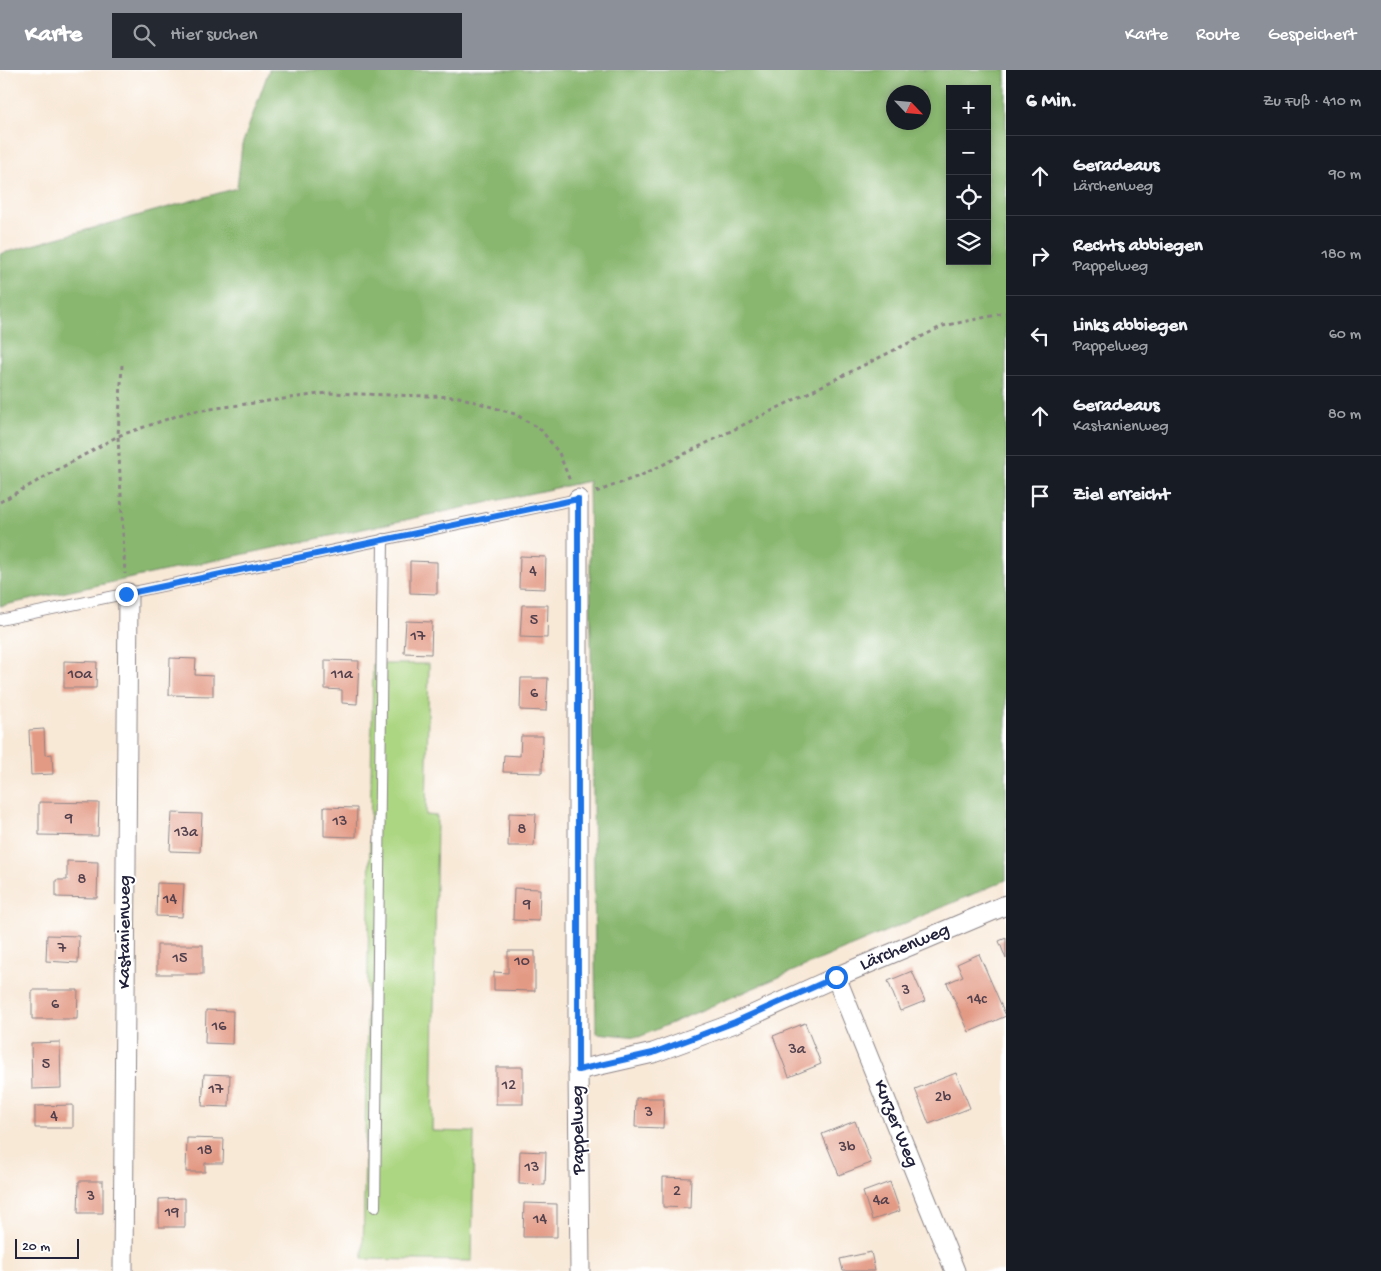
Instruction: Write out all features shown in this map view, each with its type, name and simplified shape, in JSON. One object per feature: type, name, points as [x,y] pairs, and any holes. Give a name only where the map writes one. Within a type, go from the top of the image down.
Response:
[{"type":"street","name":"Pappelweg","points":[[578,499],[580,1271]]},
{"type":"street","name":"Kastanienweg","points":[[123,1271],[127,593]]},
{"type":"street","name":"Lärchenweg","points":[[578,1070],[653,1053],[735,1022],[1006,905]]},
{"type":"street","name":"Kurzer Weg","points":[[836,977],[955,1271]]},
{"type":"lane","points":[[0,620],[578,499]]},
{"type":"lane","points":[[375,1207],[383,539]]},
{"type":"path","points":[[0,502],[118,436],[188,412],[327,393],[459,397],[515,414],[541,430],[558,453],[578,499],[642,475],[943,326],[1006,314]]},
{"type":"path","points":[[122,365],[118,436],[127,593]]},
{"type":"green space","points":[[269,70],[1006,70],[1006,880],[639,1037],[596,1033],[589,481],[0,606],[0,254],[237,188],[242,145]]},
{"type":"green space","points":[[373,664],[429,664],[426,815],[437,816],[432,1131],[474,1132],[472,1261],[363,1259]]},
{"type":"building","points":[[520,556],[546,557],[545,589],[519,588]]},
{"type":"building","points":[[410,561],[437,562],[437,594],[410,593]]},
{"type":"building","points":[[522,605],[548,605],[547,638],[520,637]]},
{"type":"building","points":[[406,621],[432,622],[431,654],[404,653]]},
{"type":"building","points":[[170,658],[196,659],[195,675],[213,676],[213,696],[169,695]]},
{"type":"building","points":[[325,660],[359,661],[357,704],[342,703],[342,690],[325,689]]},
{"type":"building","points":[[64,661],[97,662],[96,688],[64,688]]},
{"type":"building","points":[[521,678],[548,678],[546,711],[520,710]]},
{"type":"building","points":[[44,729],[45,755],[52,754],[53,774],[31,775],[29,730]]},
{"type":"building","points":[[521,736],[543,736],[542,773],[503,772],[504,755],[520,756]]},
{"type":"building","points":[[39,802],[99,803],[98,836],[39,835]]},
{"type":"building","points":[[324,807],[357,808],[356,837],[324,836]]},
{"type":"building","points":[[172,813],[202,814],[200,852],[170,851]]},
{"type":"building","points":[[509,813],[536,814],[534,846],[508,846]]},
{"type":"building","points":[[67,861],[98,862],[97,898],[56,897],[56,880],[67,880]]},
{"type":"building","points":[[157,883],[184,884],[182,917],[156,916]]},
{"type":"building","points":[[514,888],[540,889],[539,921],[513,920]]},
{"type":"building","points":[[47,935],[79,936],[78,963],[46,961]]},
{"type":"building","points":[[1006,938],[1006,959],[999,941]]},
{"type":"building","points":[[157,945],[203,945],[203,974],[157,974]]},
{"type":"building","points":[[508,951],[535,951],[535,991],[494,990],[494,972],[508,973]]},
{"type":"building","points":[[979,954],[1006,1016],[969,1032],[947,983],[963,976],[957,964]]},
{"type":"building","points":[[912,971],[925,1001],[900,1011],[888,981]]},
{"type":"building","points":[[32,990],[78,990],[77,1019],[32,1019]]},
{"type":"building","points":[[206,1010],[233,1011],[232,1044],[205,1043]]},
{"type":"building","points":[[805,1023],[821,1064],[789,1077],[773,1036]]},
{"type":"building","points":[[60,1042],[61,1088],[32,1089],[31,1043]]},
{"type":"building","points":[[496,1067],[523,1067],[523,1104],[496,1104]]},
{"type":"building","points":[[956,1073],[970,1108],[929,1124],[915,1089]]},
{"type":"building","points":[[204,1074],[230,1075],[229,1107],[202,1106]]},
{"type":"building","points":[[636,1098],[664,1098],[663,1128],[635,1127]]},
{"type":"building","points":[[73,1105],[73,1128],[35,1128],[35,1106]]},
{"type":"building","points":[[855,1121],[871,1163],[839,1175],[822,1134]]},
{"type":"building","points":[[187,1138],[224,1139],[223,1163],[205,1163],[205,1172],[186,1172]]},
{"type":"building","points":[[520,1151],[546,1152],[545,1185],[519,1184]]},
{"type":"building","points":[[663,1177],[691,1178],[690,1208],[663,1207]]},
{"type":"building","points":[[79,1181],[103,1181],[103,1213],[78,1213]]},
{"type":"building","points":[[890,1182],[900,1211],[872,1220],[863,1192]]},
{"type":"building","points":[[185,1198],[185,1227],[159,1227],[159,1199]]},
{"type":"building","points":[[524,1203],[557,1204],[557,1237],[523,1237]]},
{"type":"building","points":[[871,1252],[875,1271],[843,1271],[840,1259]]},
{"type":"route","points":[[126,594],[578,499],[578,1070],[653,1053],[735,1022],[836,977]]}]
